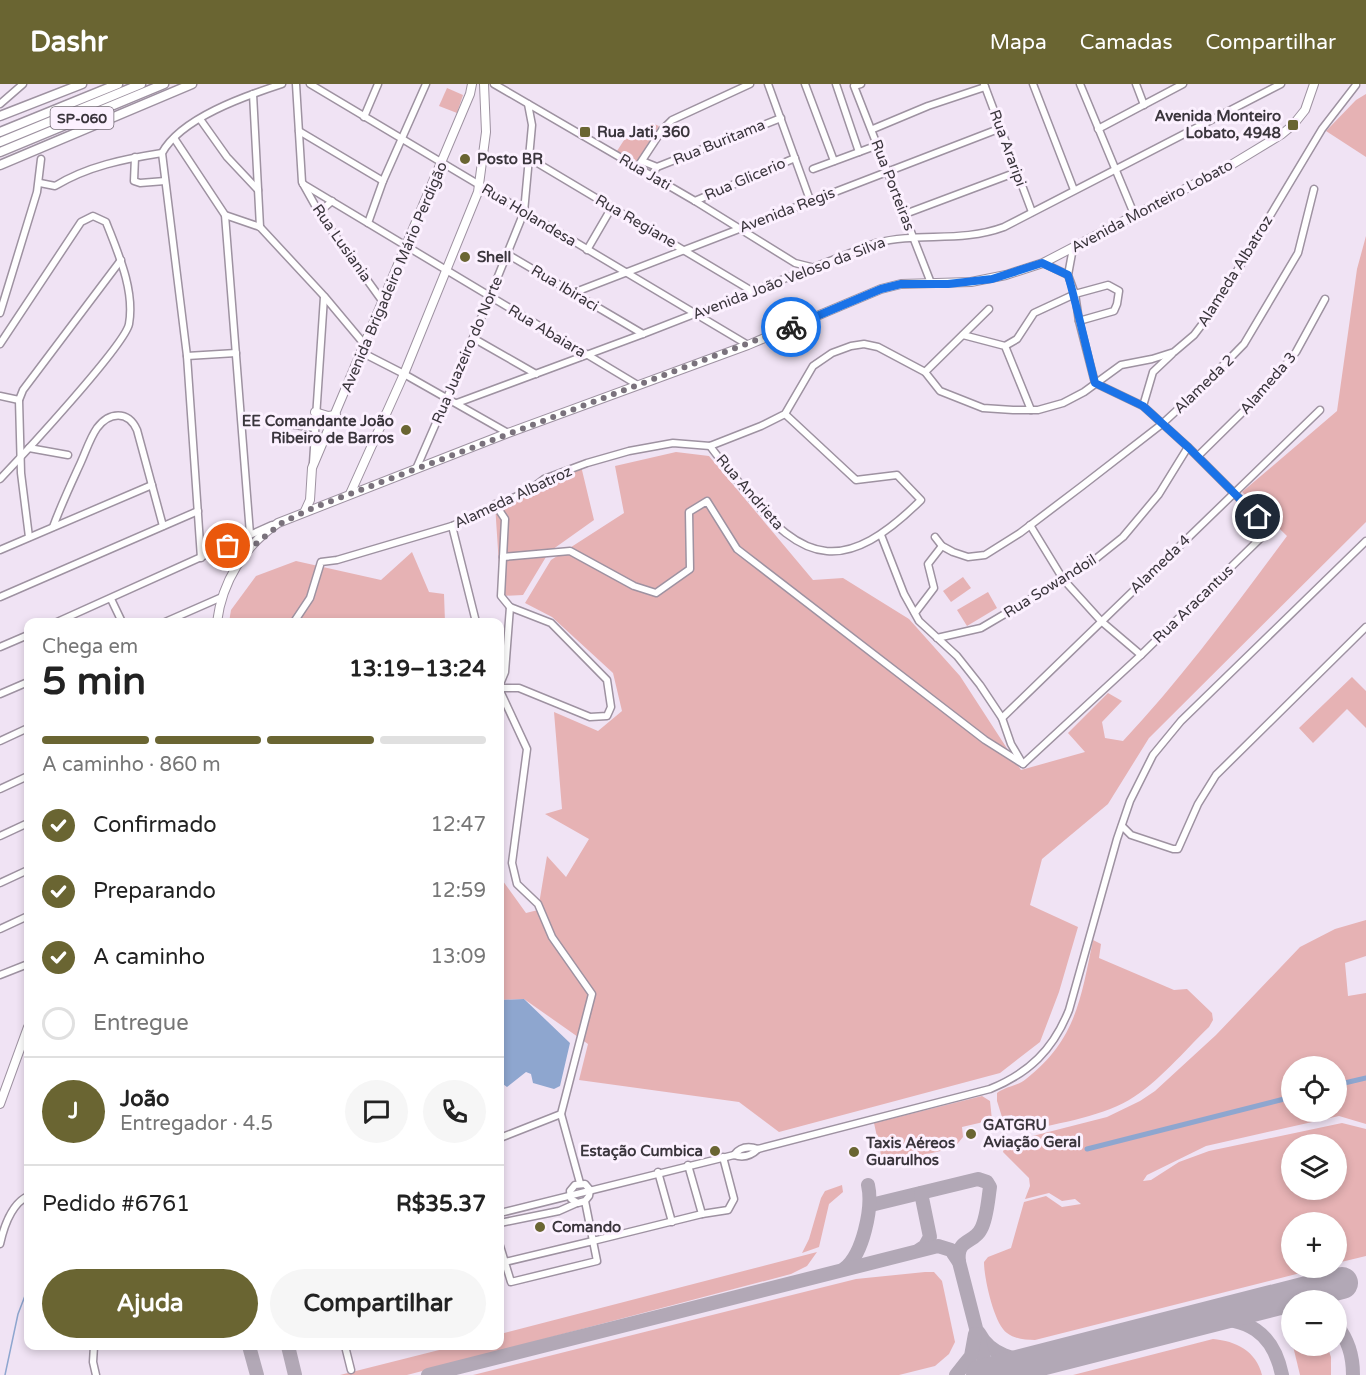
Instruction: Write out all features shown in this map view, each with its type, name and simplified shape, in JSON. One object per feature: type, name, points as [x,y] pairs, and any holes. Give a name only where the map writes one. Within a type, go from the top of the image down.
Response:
[{"type":"highway","name":"SP-060","points":[[1,115],[82,84]]},
{"type":"highway","name":"SP-060","points":[[0,132],[118,84]]},
{"type":"highway","name":"SP-060","points":[[0,142],[141,84]]},
{"type":"highway","name":"SP-060","points":[[0,152],[164,84]]},
{"type":"highway","points":[[0,165],[192,84]]},
{"type":"highway","points":[[0,157],[69,135]]},
{"type":"main road","name":"Avenida Brigadeiro Mário Perdigão","points":[[312,468],[442,162],[472,84]]},
{"type":"main road","points":[[350,494],[404,374],[480,186],[486,132],[484,84]]},
{"type":"main road","name":"Avenida Monteiro Lobato","points":[[219,618],[222,597],[247,551],[258,539],[281,523],[321,505],[636,384],[748,345],[881,289],[901,284],[992,279],[1042,263],[1231,165],[1282,134],[1305,110],[1314,84]]},
{"type":"main road","points":[[315,412],[328,416],[336,415]]},
{"type":"main road","points":[[304,512],[311,495],[312,468]]},
{"type":"main road","points":[[311,495],[316,503],[321,505]]},
{"type":"main road","points":[[0,1104],[24,1038]]},
{"type":"street","points":[[0,104],[23,84]]},
{"type":"street","points":[[40,183],[55,186],[84,171],[135,157],[162,153],[174,138],[200,119],[253,94],[282,84]]},
{"type":"street","points":[[296,84],[303,184]]},
{"type":"street","name":"Rua Holandesa","points":[[310,84],[587,250],[698,313],[748,345]]},
{"type":"street","points":[[364,117],[378,84]]},
{"type":"street","points":[[368,223],[383,181],[426,84]]},
{"type":"street","name":"Rua Jati","points":[[494,84],[695,201],[795,263],[811,267]]},
{"type":"street","points":[[637,168],[662,130],[672,120],[750,84]]},
{"type":"street","points":[[768,84],[810,200]]},
{"type":"street","points":[[805,84],[834,161]]},
{"type":"street","points":[[836,84],[859,152]]},
{"type":"street","points":[[1033,84],[1074,190]]},
{"type":"street","points":[[1080,84],[1134,214]]},
{"type":"street","points":[[1136,84],[1144,105]]},
{"type":"street","points":[[1098,129],[1183,84]]},
{"type":"street","name":"Avenida João Veloso da Silva","points":[[457,403],[681,320],[876,243],[913,237],[977,236],[1004,227],[1281,84]]},
{"type":"street","name":"Rua Porteiras","points":[[857,85],[931,284]]},
{"type":"street","points":[[873,129],[985,85]]},
{"type":"street","name":"Rua Araripi","points":[[985,85],[1032,212]]},
{"type":"street","name":"Alameda Albatroz","points":[[297,618],[310,598],[321,562],[337,560],[452,526],[495,504],[528,491],[544,479],[629,451],[673,443],[710,446],[761,426],[785,414],[813,366],[832,353],[850,346],[864,344],[878,347],[925,372],[940,391],[983,408],[1030,410],[1063,403],[1121,364],[1174,352],[1194,335],[1216,306],[1322,129],[1356,85]]},
{"type":"street","points":[[253,94],[260,227]]},
{"type":"street","name":"Rua Juazeiro do Norte","points":[[416,469],[524,212],[532,125],[528,104]]},
{"type":"street","points":[[532,125],[539,113],[547,114]]},
{"type":"street","name":"Rua Buritama","points":[[642,161],[655,166],[781,118]]},
{"type":"street","points":[[200,119],[226,157],[259,190]]},
{"type":"street","name":"Avenida Regis","points":[[573,293],[1000,128]]},
{"type":"street","points":[[299,131],[383,181]]},
{"type":"street","points":[[174,138],[225,215],[250,534]]},
{"type":"street","points":[[813,169],[879,145]]},
{"type":"street","points":[[649,150],[649,158],[655,166]]},
{"type":"street","points":[[162,153],[187,356],[201,558]]},
{"type":"street","points":[[135,157],[134,181],[140,183],[165,181]]},
{"type":"street","name":"Rua Regiane","points":[[529,158],[752,291]]},
{"type":"street","name":"Rua Glicerio","points":[[695,201],[795,158]]},
{"type":"street","points":[[0,313],[40,183],[41,159]]},
{"type":"street","name":"Rua Buritama","points":[[651,176],[655,166]]},
{"type":"street","points":[[905,214],[1017,172]]},
{"type":"street","name":"Rua Abaiara","points":[[303,184],[636,384]]},
{"type":"street","name":"Rua Lusiania","points":[[303,184],[321,216],[383,302]]},
{"type":"street","name":"Alameda 2","points":[[942,546],[952,552],[978,558],[985,555],[1030,525],[1162,424],[1244,344],[1298,253],[1314,189]]},
{"type":"street","points":[[321,216],[323,209],[332,201]]},
{"type":"street","points":[[587,250],[612,207]]},
{"type":"street","points":[[225,215],[260,227],[324,296],[363,349],[508,433]]},
{"type":"street","points":[[0,344],[85,219],[98,217],[106,222],[121,260],[128,296],[127,332],[0,479]]},
{"type":"street","points":[[1073,248],[1068,275],[1075,294],[1079,321],[1095,383]]},
{"type":"street","name":"Rua Ibiraci","points":[[507,254],[643,334]]},
{"type":"street","points":[[29,537],[20,458],[19,400],[23,390],[71,324],[121,260]]},
{"type":"street","points":[[795,263],[798,273]]},
{"type":"street","points":[[1042,263],[1068,275]]},
{"type":"street","points":[[742,285],[742,295]]},
{"type":"street","points":[[963,335],[1005,346],[1017,339],[1034,314],[1075,294],[1108,285],[1119,291],[1114,311],[1079,321]]},
{"type":"street","points":[[312,468],[324,296]]},
{"type":"street","name":"Alameda 3","points":[[1198,456],[1266,389],[1296,352],[1325,299]]},
{"type":"street","points":[[681,303],[681,320]]},
{"type":"street","points":[[712,307],[714,323]]},
{"type":"street","points":[[925,372],[989,309]]},
{"type":"street","points":[[623,323],[630,339]]},
{"type":"street","points":[[473,338],[536,374]]},
{"type":"street","points":[[1005,346],[1030,410]]},
{"type":"street","points":[[575,348],[577,359]]},
{"type":"street","points":[[1143,406],[1154,372],[1174,352]]},
{"type":"street","points":[[187,356],[236,353]]},
{"type":"street","points":[[522,366],[524,379]]},
{"type":"street","name":"Rua Aracantus","points":[[1023,764],[1141,655],[1270,529],[1198,456],[1143,406],[1095,383]]},
{"type":"street","points":[[0,396],[19,400]]},
{"type":"street","points":[[471,411],[474,397]]},
{"type":"street","name":"Alameda 4","points":[[1002,718],[1320,410]]},
{"type":"street","name":"Rua Andrieta","points":[[710,446],[775,526],[795,541],[821,551],[843,551],[881,535],[894,527],[921,500],[897,475],[856,480],[785,414]]},
{"type":"street","points":[[53,527],[94,433],[99,425],[113,415],[127,416],[133,421],[163,526]]},
{"type":"street","points":[[283,423],[314,428]]},
{"type":"street","name":"Rua Sowandoil","points":[[937,638],[981,628],[1088,565],[1123,537],[1159,494],[1188,447]]},
{"type":"street","points":[[29,448],[68,454]]},
{"type":"street","points":[[0,549],[152,486]]},
{"type":"street","points":[[503,557],[570,551],[634,586],[656,593],[690,569],[689,512],[707,501],[737,549],[985,740],[1023,764]]},
{"type":"street","points":[[495,504],[504,519],[501,596],[510,607],[551,623],[559,630],[607,680],[611,693],[611,707],[607,716],[590,717],[519,688],[504,688]]},
{"type":"street","points":[[0,597],[198,511]]},
{"type":"street","points":[[66,618],[250,534],[281,523]]},
{"type":"street","points":[[1030,525],[1063,579],[1101,621],[1141,655]]},
{"type":"street","points":[[452,526],[475,618]]},
{"type":"street","points":[[881,535],[904,594],[924,628],[957,657],[980,685],[1002,718],[1011,744],[1023,764]]},
{"type":"street","points":[[915,613],[934,588],[928,564],[942,546],[935,537]]},
{"type":"street","points":[[504,1212],[734,1155],[738,1150],[751,1147],[758,1149],[990,1089],[1010,1081],[1029,1069],[1053,1043],[1069,1011],[1117,839],[1140,780],[1166,737],[1366,539]]},
{"type":"street","points":[[228,546],[241,547],[247,551]]},
{"type":"street","points":[[174,618],[222,597]]},
{"type":"street","points":[[111,599],[120,618]]},
{"type":"street","points":[[504,677],[510,607]]},
{"type":"street","points":[[1117,839],[1131,836],[1178,849],[1198,804],[1216,775],[1366,627]]},
{"type":"street","points":[[0,647],[24,637]]},
{"type":"street","points":[[0,694],[24,684]]},
{"type":"street","points":[[504,697],[527,749],[512,863],[517,884],[538,904],[552,937],[592,994],[561,1114],[580,1183]]},
{"type":"street","points":[[0,741],[24,730]]},
{"type":"street","points":[[0,789],[24,778]]},
{"type":"street","points":[[0,836],[24,825]]},
{"type":"street","points":[[1122,826],[1131,836]]},
{"type":"street","points":[[0,883],[24,872]]},
{"type":"street","points":[[0,929],[24,918]]},
{"type":"street","points":[[0,975],[24,966]]},
{"type":"street","points":[[504,1136],[561,1114]]},
{"type":"street","points":[[504,1261],[702,1214],[728,1210],[734,1199],[723,1157]]},
{"type":"street","points":[[688,1165],[702,1214]]},
{"type":"street","points":[[658,1172],[672,1222]]},
{"type":"street","points":[[504,1222],[558,1211],[581,1202],[589,1196],[590,1190],[585,1184],[580,1183],[571,1188],[569,1195]]},
{"type":"street","points":[[569,1195],[571,1199],[581,1202]]},
{"type":"street","points":[[0,1244],[4,1229],[18,1200],[24,1198]]},
{"type":"street","points":[[504,1266],[511,1282],[597,1261],[581,1202]]},
{"type":"street","points":[[94,1350],[93,1362],[96,1375]]},
{"type":"street","points":[[346,1350],[351,1370]]},
{"type":"shaded area","points":[[447,88],[463,95],[457,113],[439,106]]},
{"type":"shaded area","points":[[1366,94],[1366,157],[1326,131],[1356,100]]},
{"type":"shaded area","points":[[654,124],[659,126],[637,162],[617,151],[626,137]]},
{"type":"shaded area","points":[[1366,236],[1366,522],[1149,738],[1108,804],[1042,859],[1030,905],[1078,927],[1059,992],[1040,1042],[1000,1073],[779,1132],[739,1102],[579,1080],[588,1044],[524,999],[504,1000],[504,883],[526,913],[538,910],[547,856],[566,877],[589,839],[545,814],[562,809],[554,712],[598,731],[622,711],[613,673],[552,617],[525,603],[551,560],[624,513],[615,466],[676,452],[709,456],[813,580],[843,578],[909,619],[960,676],[1021,770],[1085,752],[1068,733],[1108,693],[1122,701],[1102,722],[1105,738],[1123,741],[1188,666],[1287,536],[1242,492],[1337,411],[1357,269]]},
{"type":"shaded area","points":[[581,466],[594,520],[549,552],[523,595],[501,596],[495,504]]},
{"type":"shaded area","points":[[412,552],[429,592],[444,594],[445,618],[230,618],[231,610],[256,576],[296,561],[381,580]]},
{"type":"shaded area","points":[[963,577],[971,588],[951,602],[943,591]]},
{"type":"shaded area","points":[[988,592],[997,608],[967,626],[957,610]]},
{"type":"shaded area","points":[[1352,677],[1366,691],[1366,728],[1347,709],[1313,743],[1299,728]]},
{"type":"shaded area","points":[[1366,920],[1366,956],[1345,963],[1348,996],[1366,993],[1366,1124],[1347,1118],[1347,1056],[1281,1056],[1281,1122],[1312,1122],[1206,1146],[1147,1175],[1143,1181],[1151,1180],[1179,1162],[1209,1151],[1281,1136],[1281,1200],[1347,1200],[1347,1134],[1290,1134],[1342,1123],[1366,1129],[1366,1256],[1347,1261],[1347,1212],[1281,1212],[1281,1278],[1035,1340],[1020,1339],[1007,1333],[994,1311],[984,1262],[988,1257],[1011,1248],[1024,1202],[1046,1196],[1062,1207],[1081,1204],[1075,1199],[1062,1201],[1049,1193],[1025,1199],[1030,1186],[1029,1178],[1003,1152],[1005,1143],[1107,1117],[1140,1101],[1155,1091],[1216,1035],[1300,947],[1335,929]]},
{"type":"shaded area","points":[[1093,940],[1101,944],[1099,958],[1174,990],[1187,989],[1212,1013],[1213,1020],[1209,1027],[1161,1075],[1129,1100],[1089,1116],[1017,1133],[1012,1115],[1002,1117],[997,1093],[1026,1079],[1056,1049],[1074,1017]]},
{"type":"shaded area","points":[[982,1096],[990,1101],[992,1120],[962,1127],[963,1137],[954,1148],[883,1164],[874,1123]]},
{"type":"shaded area","points":[[842,1185],[843,1192],[829,1204],[819,1247],[802,1253],[825,1191]]},
{"type":"shaded area","points":[[817,1252],[807,1266],[791,1274],[504,1349],[504,1333]]},
{"type":"shaded area","points":[[934,1272],[942,1281],[955,1342],[949,1354],[935,1366],[899,1375],[473,1375],[856,1279]]},
{"type":"shaded area","points":[[1213,1339],[1230,1342],[1244,1349],[1255,1360],[1262,1375],[1073,1375]]},
{"type":"shaded area","points":[[439,1350],[502,1350],[407,1375],[340,1375]]},
{"type":"shaded area","points":[[1295,1356],[1331,1356],[1331,1375],[1300,1375]]},
{"type":"water","points":[[524,999],[570,1043],[560,1086],[554,1089],[533,1083],[531,1074],[526,1072],[507,1087],[504,1085],[504,1000]]},
{"type":"waterway","points":[[1347,1082],[1366,1078]]},
{"type":"waterway","points":[[1087,1149],[1281,1100]]},
{"type":"waterway","points":[[5,1375],[18,1314],[24,1298]]},
{"type":"taxiway","points":[[871,1205],[978,1179],[987,1182],[990,1187],[983,1225],[978,1234],[960,1249],[959,1262]]},
{"type":"taxiway","points":[[844,1269],[856,1253],[865,1230],[869,1205],[868,1185]]},
{"type":"taxiway","points":[[919,1250],[925,1246],[930,1237],[921,1193]]},
{"type":"taxiway","points":[[428,1375],[938,1246],[951,1250],[959,1262],[988,1375]]},
{"type":"taxiway","points":[[1271,1301],[1281,1301]]},
{"type":"taxiway","points":[[1205,1318],[1233,1321],[1256,1330],[1272,1348],[1282,1375]]},
{"type":"taxiway","points":[[979,1333],[984,1341],[997,1352],[1012,1358],[1038,1361]]},
{"type":"taxiway","points":[[956,1375],[971,1356],[975,1334]]},
{"type":"taxiway","points":[[1347,1343],[1353,1375]]},
{"type":"taxiway","points":[[250,1350],[257,1375]]},
{"type":"taxiway","points":[[289,1350],[295,1375]]},
{"type":"taxiway","points":[[1015,1375],[1038,1361]]},
{"type":"runway","points":[[982,1375],[1342,1283]]},
{"type":"way so far","points":[[228,546],[241,547],[247,551],[283,522],[313,508],[791,327]]},
{"type":"place","name":"Avenida Monteiro Lobato, 4948","points":[[1293,125]]},
{"type":"place","name":"Rua Jati, 360","points":[[585,132]]},
{"type":"place","name":"Posto BR","points":[[465,159]]},
{"type":"place","name":"Shell","points":[[465,257]]},
{"type":"place","name":"EE Comandante João Ribeiro de Barros","points":[[406,430]]},
{"type":"place","name":"GATGRU Aviação Geral","points":[[971,1134]]},
{"type":"place","name":"Estação Cumbica","points":[[715,1151]]},
{"type":"place","name":"Taxis Aéreos Guarulhos","points":[[854,1152]]},
{"type":"place","name":"Comando","points":[[540,1227]]},
{"type":"route","points":[[791,327],[881,289],[901,284],[948,284],[992,279],[1042,263],[1059,273],[1068,275],[1075,294],[1079,321],[1095,383],[1143,406],[1258,517]]}]
